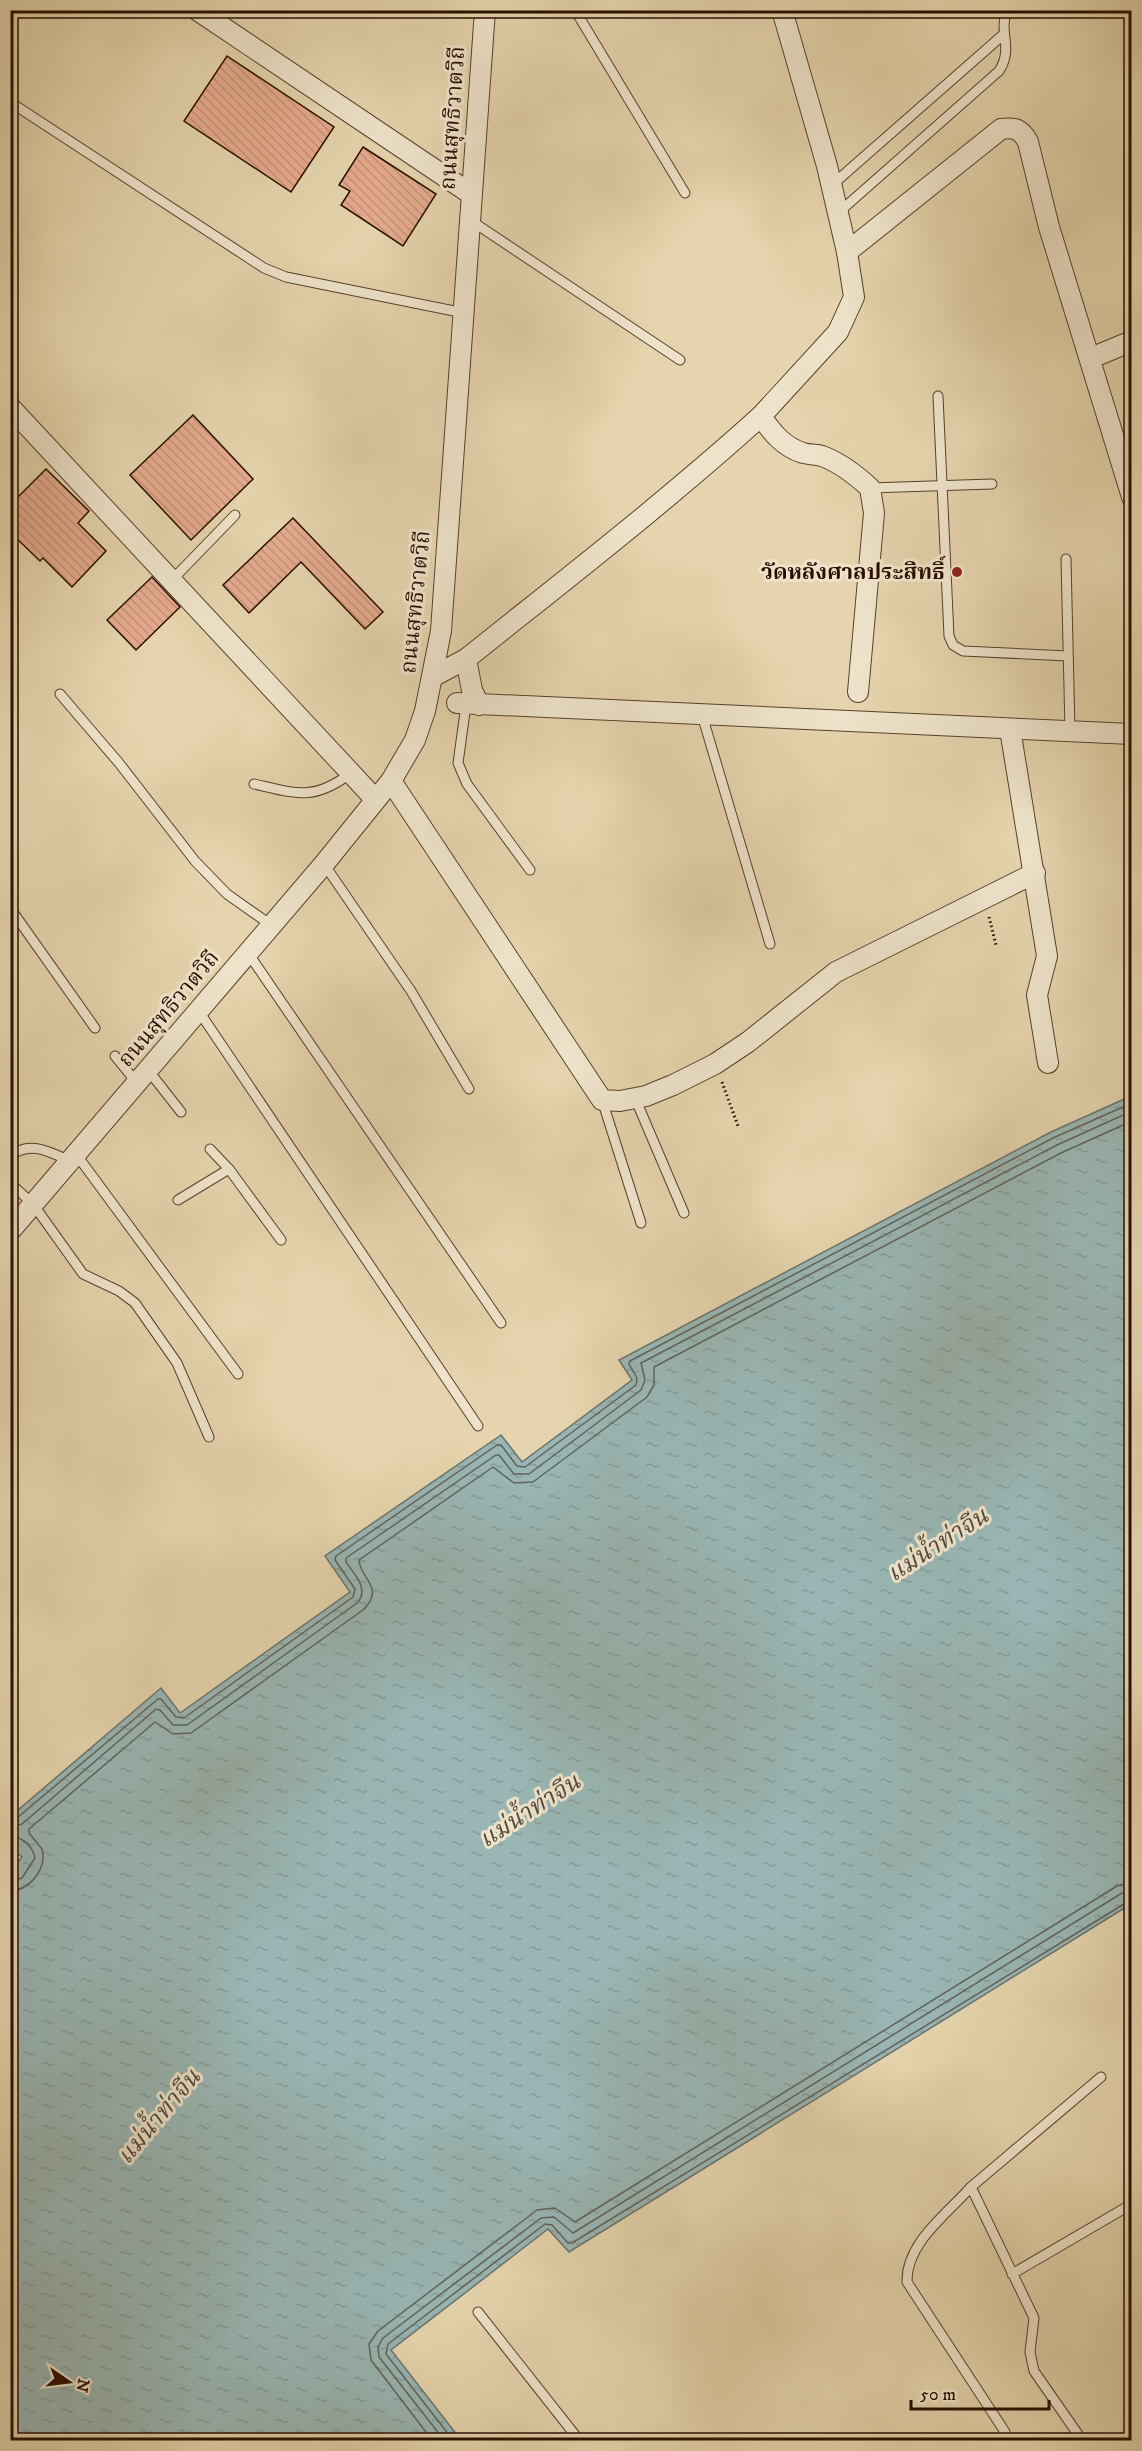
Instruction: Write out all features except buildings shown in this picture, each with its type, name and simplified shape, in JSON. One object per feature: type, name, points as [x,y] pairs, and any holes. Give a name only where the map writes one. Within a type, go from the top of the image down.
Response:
[{"type":"street","points":[[197,10],[471,194]]},
{"type":"street","name":"ถนนสุทธิวาตวิถี","points":[[10,1230],[324,864],[391,781],[415,740],[455,703],[434,676],[441,631],[485,10]]},
{"type":"street","points":[[434,676],[466,659],[735,442],[838,332],[854,297],[847,252],[832,186],[782,10]]},
{"type":"street","points":[[847,252],[1001,129],[1018,129],[1028,142],[1049,227],[1091,358],[1131,497]]},
{"type":"street","points":[[1091,358],[1131,341]]},
{"type":"street","points":[[10,407],[375,799]]},
{"type":"street","points":[[761,416],[772,433],[788,446],[803,453],[822,456],[852,472],[870,488],[874,513],[856,722]]},
{"type":"street","points":[[455,703],[472,690],[466,659]]},
{"type":"street","points":[[455,703],[1131,734]]},
{"type":"street","points":[[1010,729],[1047,956],[1037,995],[1048,1063]]},
{"type":"street","points":[[391,781],[602,1100],[620,1101],[673,1086],[715,1064],[836,972],[985,900],[1035,873]]},
{"type":"lane","points":[[575,10],[685,193]]},
{"type":"lane","points":[[838,213],[999,71],[1006,60],[1008,48],[1004,34],[1007,10]]},
{"type":"lane","points":[[832,186],[1004,34]]},
{"type":"lane","points":[[10,102],[264,268],[286,277],[464,313]]},
{"type":"lane","points":[[470,220],[680,360]]},
{"type":"lane","points":[[938,396],[949,636],[953,645],[963,651],[1068,656]]},
{"type":"lane","points":[[870,488],[992,484]]},
{"type":"lane","points":[[172,580],[235,515]]},
{"type":"lane","points":[[1066,559],[1070,731]]},
{"type":"lane","points":[[60,694],[119,763],[195,861],[227,894],[272,926]]},
{"type":"lane","points":[[455,703],[458,763],[467,784],[530,870]]},
{"type":"lane","points":[[702,715],[770,944]]},
{"type":"lane","points":[[254,784],[289,792],[315,793],[330,789],[351,773]]},
{"type":"lane","points":[[324,864],[411,991],[470,1089]]},
{"type":"lane","points":[[10,908],[95,1028]]},
{"type":"lane","points":[[248,953],[501,1323]]},
{"type":"lane","points":[[198,1010],[478,1426]]},
{"type":"lane","points":[[115,1056],[181,1112]]},
{"type":"lane","points":[[634,1098],[684,1213]]},
{"type":"lane","points":[[602,1100],[641,1222]]},
{"type":"lane","points":[[10,1156],[29,1147],[73,1158],[238,1374]]},
{"type":"lane","points":[[210,1149],[229,1169],[281,1240]]},
{"type":"lane","points":[[178,1200],[229,1169]]},
{"type":"lane","points":[[10,1183],[33,1204],[82,1275],[119,1291],[135,1303],[177,1363],[209,1437]]},
{"type":"lane","points":[[1005,2432],[907,2282],[907,2267],[913,2250],[971,2187],[1101,2077]]},
{"type":"lane","points":[[971,2187],[1034,2318],[1030,2352],[1034,2371],[1082,2440]]},
{"type":"lane","points":[[1012,2274],[1131,2204]]},
{"type":"lane","points":[[478,2312],[579,2440]]},
{"type":"path","points":[[985,900],[996,945]]},
{"type":"path","points":[[715,1064],[738,1126]]},
{"type":"water","name":"แม่น้ำท่าจีน","points":[[1131,1096],[1131,1904],[569,2252],[548,2229],[391,2350],[461,2440],[11,2440],[10,1871],[22,1857],[11,1848],[11,1816],[161,1688],[180,1713],[350,1592],[325,1556],[501,1435],[522,1462],[632,1380],[619,1360],[1051,1132]]},
{"type":"place","name":"วัดหลังศาลประสิทธิ์","points":[[957,572]]}]
